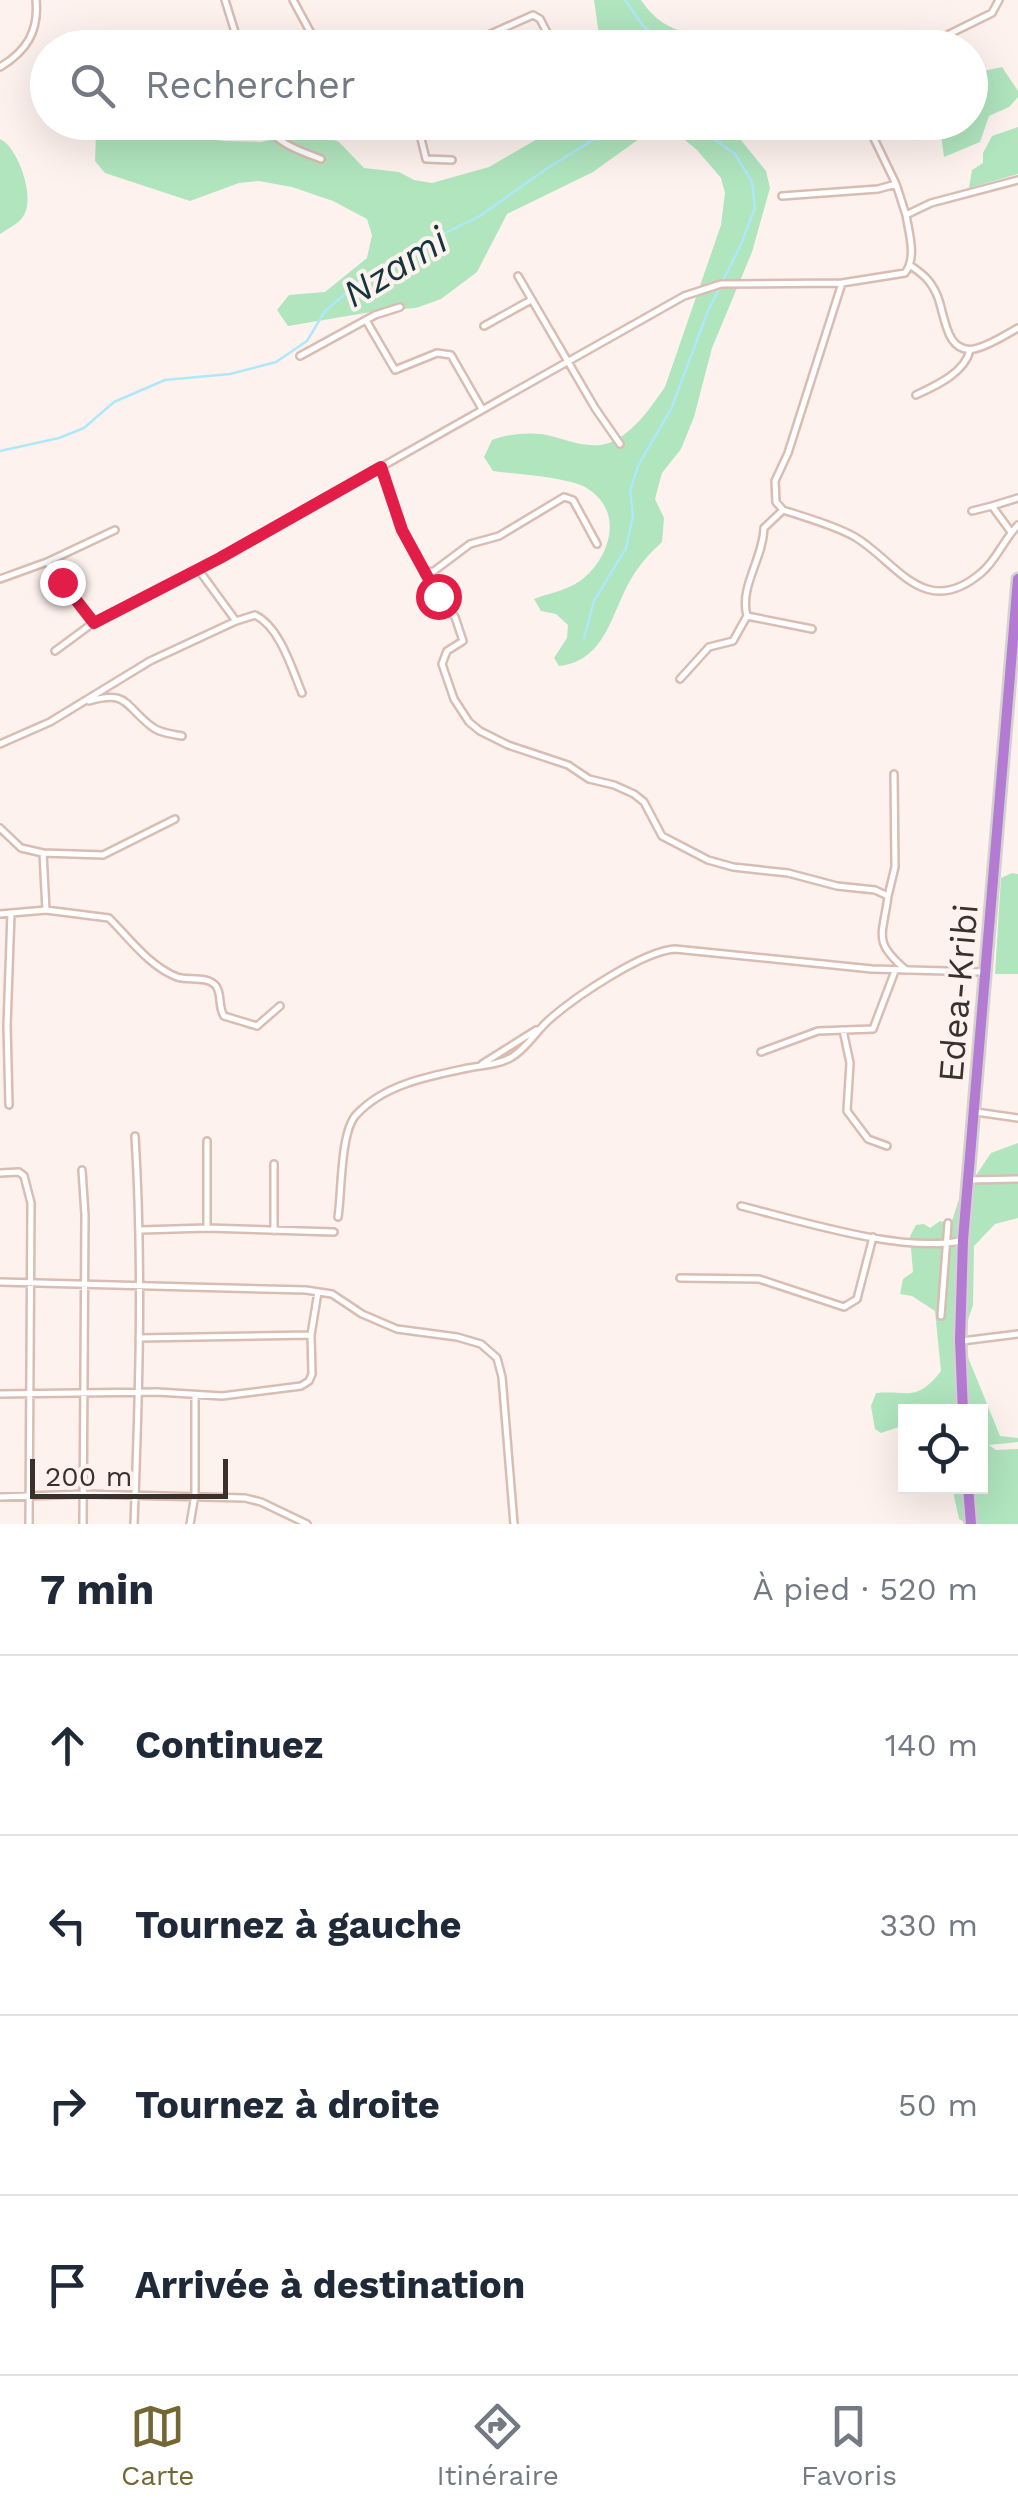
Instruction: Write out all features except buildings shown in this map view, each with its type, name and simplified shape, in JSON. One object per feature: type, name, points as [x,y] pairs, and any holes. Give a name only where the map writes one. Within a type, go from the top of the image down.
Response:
[{"type":"highway","name":"Edea-Kribi","points":[[963,1404],[963,1240],[1014,689],[1018,579]]},
{"type":"highway","points":[[968,1494],[970,1524]]},
{"type":"street","points":[[34,30],[36,0]]},
{"type":"street","points":[[226,0],[235,30]]},
{"type":"street","points":[[293,0],[309,30]]},
{"type":"street","points":[[958,30],[992,13],[999,0]]},
{"type":"street","points":[[499,30],[533,15],[546,30]]},
{"type":"street","points":[[0,67],[14,58],[30,37]]},
{"type":"street","points":[[278,140],[321,159]]},
{"type":"street","points":[[421,140],[426,159],[452,160]]},
{"type":"street","points":[[54,651],[94,623],[198,569],[684,296],[721,284],[842,283],[905,273],[910,266],[906,215],[875,140]]},
{"type":"street","points":[[906,215],[931,203],[1018,180]]},
{"type":"street","points":[[782,196],[878,189],[896,184]]},
{"type":"street","points":[[910,266],[925,275],[938,295],[950,337],[970,350]]},
{"type":"street","points":[[518,276],[620,444]]},
{"type":"street","points":[[773,518],[775,481],[797,428],[842,283]]},
{"type":"street","points":[[484,326],[531,300]]},
{"type":"street","points":[[300,356],[400,307]]},
{"type":"street","points":[[367,322],[395,370],[437,353],[451,355],[482,410]]},
{"type":"street","points":[[970,350],[1018,328]]},
{"type":"street","points":[[916,394],[943,382],[968,359],[970,350]]},
{"type":"street","points":[[381,467],[402,530],[438,596],[456,617],[464,637],[442,656],[445,677],[469,722],[508,745],[568,765],[589,779],[634,794],[644,802],[662,836],[708,860],[875,890],[888,896]]},
{"type":"street","points":[[426,572],[434,571],[470,544],[499,536],[570,496],[597,544]]},
{"type":"street","points":[[972,511],[1018,498]]},
{"type":"street","points":[[776,502],[783,510],[858,538],[887,566],[922,588],[936,591],[978,576],[1018,524]]},
{"type":"street","points":[[992,506],[1011,532]]},
{"type":"street","points":[[680,678],[709,647],[734,641],[747,616],[743,602],[762,552],[764,528],[783,510]]},
{"type":"street","points":[[0,579],[48,562],[114,530]]},
{"type":"street","points":[[48,562],[94,623]]},
{"type":"street","points":[[198,569],[236,621]]},
{"type":"street","points":[[0,744],[50,722],[150,661],[255,615],[264,620],[289,660],[302,694]]},
{"type":"street","points":[[747,616],[812,629]]},
{"type":"street","points":[[81,702],[117,696],[156,730],[182,736]]},
{"type":"street","points":[[894,774],[895,867],[882,941],[884,951],[906,970]]},
{"type":"street","points":[[0,828],[21,848],[44,853],[103,855],[175,819]]},
{"type":"street","points":[[44,853],[46,910]]},
{"type":"street","points":[[0,914],[46,910],[109,918],[162,968],[179,978],[212,982],[217,987],[218,1007],[224,1016],[256,1026],[280,1006]]},
{"type":"street","points":[[9,1106],[4,1026],[11,913]]},
{"type":"street","points":[[338,1218],[346,1138],[356,1114],[392,1090],[423,1078],[495,1065],[514,1056],[572,1002],[647,956],[664,950],[895,971],[987,972]]},
{"type":"street","points":[[0,968],[10,968]]},
{"type":"street","points":[[761,1052],[818,1031],[873,1029],[895,971]]},
{"type":"street","points":[[843,1030],[850,1062],[847,1110],[868,1139],[887,1146]]},
{"type":"street","points":[[976,1112],[1018,1118]]},
{"type":"street","points":[[134,1524],[141,1230],[135,1136]]},
{"type":"street","points":[[207,1228],[208,1142]]},
{"type":"street","points":[[274,1164],[274,1231]]},
{"type":"street","points":[[82,1170],[83,1524]]},
{"type":"street","points":[[0,1173],[20,1172],[26,1183],[34,1230],[29,1524]]},
{"type":"street","points":[[969,1180],[1018,1179]]},
{"type":"street","points":[[740,1206],[872,1237],[930,1245],[963,1240]]},
{"type":"street","points":[[941,1316],[948,1224]]},
{"type":"street","points":[[141,1230],[334,1232]]},
{"type":"street","points":[[680,1278],[760,1279],[850,1306],[856,1298],[872,1237]]},
{"type":"street","points":[[0,1282],[280,1287],[318,1292],[332,1294],[362,1314],[397,1329],[457,1337],[491,1350],[502,1376],[507,1411],[514,1524]]},
{"type":"street","points":[[0,1394],[140,1392],[222,1396],[301,1386],[312,1374],[311,1335],[318,1292]]},
{"type":"street","points":[[960,1340],[991,1340],[1018,1334]]},
{"type":"street","points":[[140,1338],[311,1335]]},
{"type":"street","points":[[190,1524],[195,1495],[195,1396]]},
{"type":"street","points":[[0,1497],[195,1495],[260,1502],[307,1524]]},
{"type":"green space","points":[[594,0],[641,0],[663,23],[680,30],[598,30]]},
{"type":"green space","points":[[1002,67],[1018,97],[1009,107],[988,119],[988,70]]},
{"type":"green space","points":[[1018,127],[1018,174],[969,188],[972,170],[983,163],[983,153],[992,136]]},
{"type":"green space","points":[[0,139],[18,161],[26,184],[27,205],[23,217],[0,234]]},
{"type":"green space","points":[[96,140],[334,140],[364,168],[399,172],[432,183],[489,167],[536,140],[638,140],[593,172],[507,214],[477,272],[441,299],[416,308],[288,326],[277,310],[289,295],[325,292],[367,258],[372,235],[367,219],[333,201],[259,181],[239,183],[190,201],[105,173],[95,161]]},
{"type":"green space","points":[[685,140],[741,140],[766,171],[770,188],[752,252],[712,348],[694,417],[681,449],[662,473],[655,499],[664,518],[662,542],[634,574],[597,645],[575,662],[559,666],[554,658],[567,638],[568,625],[556,614],[541,611],[534,599],[573,585],[594,568],[610,531],[605,507],[585,487],[554,478],[493,471],[484,457],[492,440],[515,434],[540,434],[589,445],[609,443],[634,427],[665,387],[721,225],[725,193],[721,178]]},
{"type":"green space","points":[[942,140],[981,140],[980,142],[944,157]]},
{"type":"green space","points":[[1018,874],[1018,974],[995,974],[1001,878]]},
{"type":"green space","points":[[1018,1143],[1018,1218],[995,1224],[974,1246],[973,1305],[961,1340],[987,1404],[898,1404],[898,1427],[881,1433],[875,1429],[871,1406],[876,1393],[918,1391],[941,1371],[935,1311],[912,1296],[900,1294],[903,1279],[913,1272],[910,1236],[916,1225],[930,1228],[940,1221],[951,1224],[958,1202],[991,1153]]},
{"type":"green space","points":[[988,1406],[1000,1436],[1018,1438],[1018,1442],[989,1445],[996,1450],[1018,1449],[1018,1524],[968,1524],[959,1519],[954,1494],[988,1494]]},
{"type":"waterway","name":"Nzami","points":[[625,0],[649,30]]},
{"type":"waterway","name":"Nzami","points":[[0,451],[59,438],[84,428],[114,402],[165,380],[230,374],[276,362],[307,341],[325,311],[367,276],[402,254],[480,216],[593,140]]},
{"type":"waterway","points":[[584,638],[594,601],[626,548],[633,516],[630,490],[639,464],[671,409],[708,311],[755,208],[752,182],[735,154],[715,140]]},
{"type":"route","points":[[62,582],[94,623],[220,558],[381,467],[402,530],[438,596]]}]
